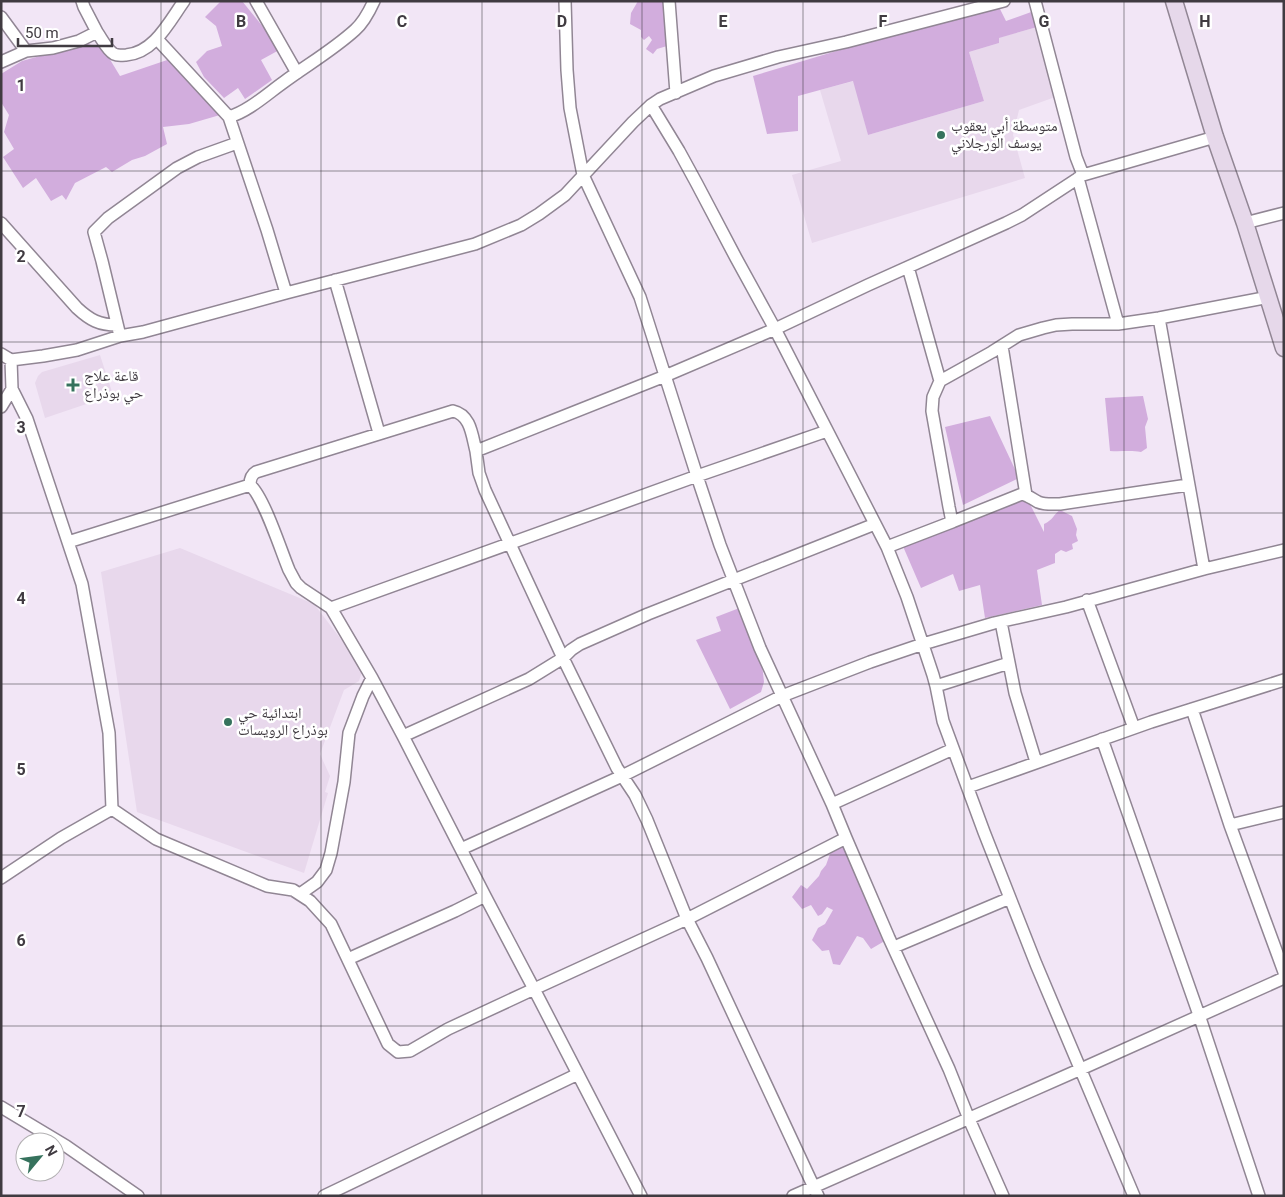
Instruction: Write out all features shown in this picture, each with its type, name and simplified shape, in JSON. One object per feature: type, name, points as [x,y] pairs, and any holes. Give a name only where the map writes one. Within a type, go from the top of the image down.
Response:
[{"type":"street","points":[[82,1],[97,32],[111,52],[119,56],[132,55],[145,49],[157,39],[184,1]]},
{"type":"street","points":[[256,1],[297,73]]},
{"type":"street","points":[[229,117],[236,115],[255,103],[355,30],[370,11],[374,1]]},
{"type":"street","points":[[565,1],[570,108],[583,175],[640,298],[697,476],[760,648],[832,804],[1003,1196]]},
{"type":"street","points":[[669,1],[676,93]]},
{"type":"street","points":[[1,223],[86,316],[97,323],[118,330],[143,332],[475,244],[521,225],[565,195],[651,105],[660,99],[714,76],[778,57],[846,42],[1004,1]]},
{"type":"street","points":[[1035,1],[1118,324]]},
{"type":"street","points":[[1174,1],[1215,137],[1246,223],[1284,348]]},
{"type":"street","points":[[1,17],[26,51]]},
{"type":"street","points":[[1,62],[26,51],[53,48],[79,41],[97,32]]},
{"type":"street","points":[[157,39],[229,117],[286,293]]},
{"type":"street","points":[[651,105],[679,150],[775,329],[887,546],[923,644],[953,749],[1036,964],[1134,1196]]},
{"type":"street","points":[[476,451],[665,376],[775,329],[1022,215],[1081,176],[1215,137]]},
{"type":"street","points":[[118,330],[94,232],[108,218],[177,168],[198,157],[238,143]]},
{"type":"street","points":[[1246,223],[1284,213]]},
{"type":"street","points":[[908,267],[940,381]]},
{"type":"street","points":[[335,280],[379,433]]},
{"type":"street","points":[[952,522],[932,411],[932,397],[940,381],[1019,335],[1034,330],[1056,325],[1083,323],[1118,324],[1269,297]]},
{"type":"street","points":[[1159,318],[1204,569]]},
{"type":"street","points":[[112,809],[109,732],[82,584],[27,419],[12,389],[6,357],[43,356],[77,350],[118,330]]},
{"type":"street","points":[[1002,346],[1026,495]]},
{"type":"street","points":[[1,407],[12,389]]},
{"type":"street","points":[[641,1196],[461,850],[404,736],[372,678],[331,608],[301,588],[288,570],[264,507],[250,485],[250,478],[256,472],[453,411],[460,413],[466,420],[470,427],[479,472],[485,490],[563,658],[617,768],[635,795],[647,820],[687,919],[816,1191]]},
{"type":"street","points":[[331,608],[827,431]]},
{"type":"street","points":[[68,542],[250,485]]},
{"type":"street","points":[[887,546],[1018,495],[1024,494],[1045,504],[1060,504],[1188,485]]},
{"type":"street","points":[[404,736],[529,679],[563,658],[580,644],[648,614],[875,524]]},
{"type":"street","points":[[461,850],[622,776],[782,696],[870,662],[923,644],[1001,622],[1284,550]]},
{"type":"street","points":[[1087,600],[1134,728]]},
{"type":"street","points":[[1001,622],[1008,664],[1023,722],[1036,762]]},
{"type":"street","points":[[936,686],[1008,664]]},
{"type":"street","points":[[300,894],[317,882],[326,870],[344,782],[349,733],[372,678]]},
{"type":"street","points":[[968,787],[1134,728],[1284,680]]},
{"type":"street","points":[[1192,709],[1230,825],[1284,972]]},
{"type":"street","points":[[1102,739],[1199,1015],[1259,1196]]},
{"type":"street","points":[[832,804],[953,749]]},
{"type":"street","points":[[1,878],[62,838],[112,809]]},
{"type":"street","points":[[112,809],[156,839],[267,886],[293,890],[310,901],[331,924],[388,1044],[398,1052],[410,1052],[448,1029],[687,919],[846,838]]},
{"type":"street","points":[[1230,825],[1284,812]]},
{"type":"street","points":[[348,959],[485,896]]},
{"type":"street","points":[[894,947],[1010,898]]},
{"type":"street","points":[[793,1196],[816,1191],[969,1119],[1284,978]]},
{"type":"street","points":[[324,1196],[578,1074]]},
{"type":"street","points":[[1,1106],[66,1146],[138,1196]]},
{"type":"shaded area","points":[[221,1],[242,1],[281,49],[261,60],[272,80],[245,99],[238,88],[224,98],[204,77],[196,62],[207,51],[222,46],[216,26],[205,17]]},
{"type":"shaded area","points":[[638,1],[666,1],[667,46],[657,49],[653,54],[646,49],[652,40],[649,36],[644,40],[641,37],[641,30],[630,24],[631,13]]},
{"type":"shaded area","points":[[999,7],[1006,21],[1034,11],[1037,27],[999,38],[999,43],[969,52],[984,101],[868,135],[853,81],[798,96],[798,131],[767,134],[753,76],[833,52]]},
{"type":"shaded area","name":"متوسطة أبي يعقوب يوسف الورجلاني","points":[[1037,27],[1058,96],[1019,110],[1013,135],[1025,178],[812,243],[792,175],[841,161],[820,90],[854,81],[868,135],[984,101],[969,52],[999,43],[998,38]]},
{"type":"shaded area","points":[[80,42],[103,48],[120,76],[176,57],[220,115],[189,124],[163,127],[167,144],[145,156],[132,160],[112,172],[106,167],[75,183],[66,200],[62,195],[51,201],[36,178],[23,188],[3,157],[14,149],[4,132],[9,115],[1,102],[1,74],[22,61]]},
{"type":"shaded area","name":"قاعة علاج حي بوذراع","points":[[100,355],[113,395],[45,418],[35,383],[38,376],[42,372]]},
{"type":"shaded area","points":[[1143,396],[1148,419],[1145,427],[1147,448],[1141,452],[1110,451],[1105,398]]},
{"type":"shaded area","points":[[990,416],[1019,478],[963,505],[945,427]]},
{"type":"shaded area","points":[[1026,496],[1044,532],[1044,524],[1060,510],[1072,516],[1077,529],[1078,541],[1072,544],[1073,549],[1066,552],[1061,550],[1055,554],[1055,563],[1037,570],[1042,605],[985,618],[980,585],[959,591],[953,574],[921,588],[902,544]]},
{"type":"shaded area","name":"ابتدائية حي بوذراع الرويسات","points":[[180,548],[314,604],[363,668],[359,681],[344,690],[320,754],[330,776],[325,792],[328,793],[304,873],[137,812],[101,572]]},
{"type":"shaded area","points":[[742,607],[762,664],[764,682],[761,692],[730,709],[696,640],[721,631],[716,617]]},
{"type":"shaded area","points":[[846,846],[888,939],[871,949],[863,938],[857,936],[840,965],[833,964],[829,950],[822,951],[812,940],[818,928],[825,924],[833,910],[827,907],[818,916],[811,905],[802,909],[792,897],[801,885],[807,889],[819,876],[830,854],[836,849]]},
{"type":"place","name":"متوسطة أبي يعقوب يوسف الورجلاني","points":[[941,135]]},
{"type":"place","name":"قاعة علاج حي بوذراع","points":[[73,385]]},
{"type":"place","name":"ابتدائية حي بوذراع الرويسات","points":[[228,722]]}]
